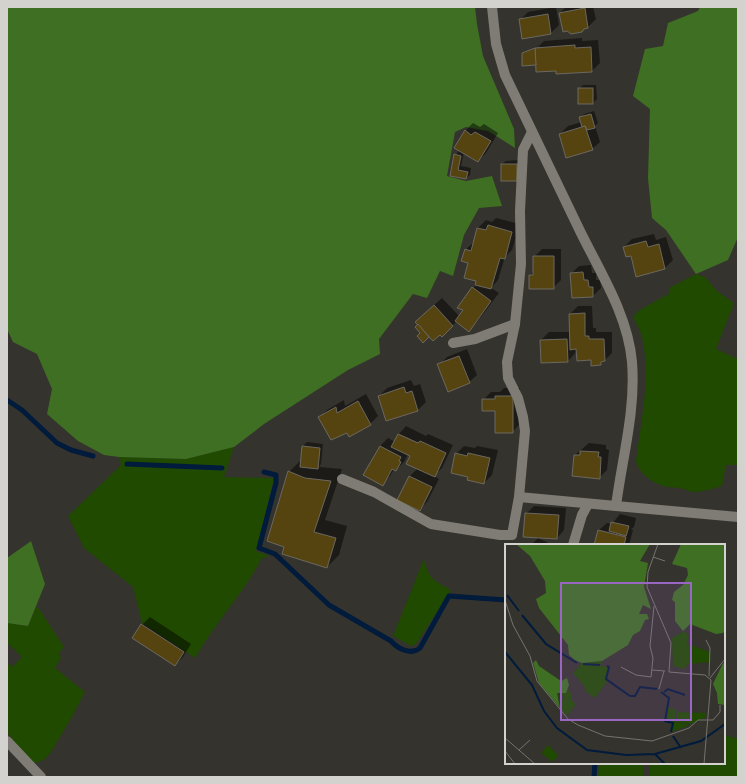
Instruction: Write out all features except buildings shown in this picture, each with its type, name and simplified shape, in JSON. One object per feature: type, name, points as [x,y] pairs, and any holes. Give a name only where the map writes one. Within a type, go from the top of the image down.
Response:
[{"type":"street","points":[[492,7],[496,44],[505,75],[614,301],[628,341],[632,361],[633,384],[631,410],[616,506]]},
{"type":"street","points":[[342,479],[374,492],[431,524],[500,535],[512,535],[519,497],[525,431],[524,417],[518,398],[508,378],[507,362],[515,324],[521,264],[520,212],[523,150],[532,132]]},
{"type":"street","points":[[453,343],[480,338],[515,324]]},
{"type":"street","points":[[519,497],[738,517]]},
{"type":"street","points":[[573,544],[582,515],[588,504]]},
{"type":"street","points":[[7,741],[40,776]]},
{"type":"green space","points":[[7,7],[475,7],[483,56],[514,129],[515,148],[488,131],[466,127],[455,132],[447,176],[466,181],[492,176],[502,206],[479,208],[464,235],[453,276],[440,271],[427,298],[413,294],[379,339],[380,354],[348,370],[264,424],[234,447],[186,459],[119,457],[104,455],[78,441],[47,414],[52,389],[37,354],[13,342],[7,329]]},
{"type":"green space","points":[[700,7],[738,7],[738,237],[728,260],[696,274],[666,230],[652,218],[648,178],[650,109],[633,96],[645,49],[663,46],[668,23],[698,11]]},
{"type":"green space","points":[[696,274],[705,277],[718,292],[734,303],[716,349],[738,359],[738,465],[726,465],[722,486],[703,491],[691,492],[681,488],[667,487],[657,484],[640,470],[636,461],[643,414],[646,364],[641,334],[633,317],[638,311],[670,293],[669,288]]},
{"type":"green space","points":[[234,447],[224,477],[274,478],[256,551],[270,556],[262,558],[195,658],[142,623],[133,587],[84,548],[68,516],[121,465],[119,457],[186,459]]},
{"type":"green space","points":[[31,541],[45,584],[28,626],[7,623],[7,558]]},
{"type":"green space","points":[[424,559],[430,575],[440,584],[451,590],[416,644],[411,646],[393,636]]},
{"type":"green space","points":[[37,606],[64,647],[59,653],[61,658],[55,668],[85,692],[51,752],[44,760],[35,763],[30,761],[7,732],[7,662],[12,667],[22,657],[7,643],[7,623],[28,626]]},
{"type":"green space","points":[[725,735],[738,739],[738,777],[650,777],[649,764],[725,764]]},
{"type":"green space","points":[[599,764],[643,764],[643,777],[598,777]]},
{"type":"waterway","points":[[7,400],[22,410],[57,443],[71,450],[93,456]]},
{"type":"waterway","points":[[127,464],[222,468]]},
{"type":"waterway","points":[[264,472],[276,475],[276,483],[259,548],[275,554],[329,605],[391,641],[400,648],[408,651],[413,651],[420,648],[449,596],[505,600]]},
{"type":"waterway","points":[[594,777],[595,764]]}]
